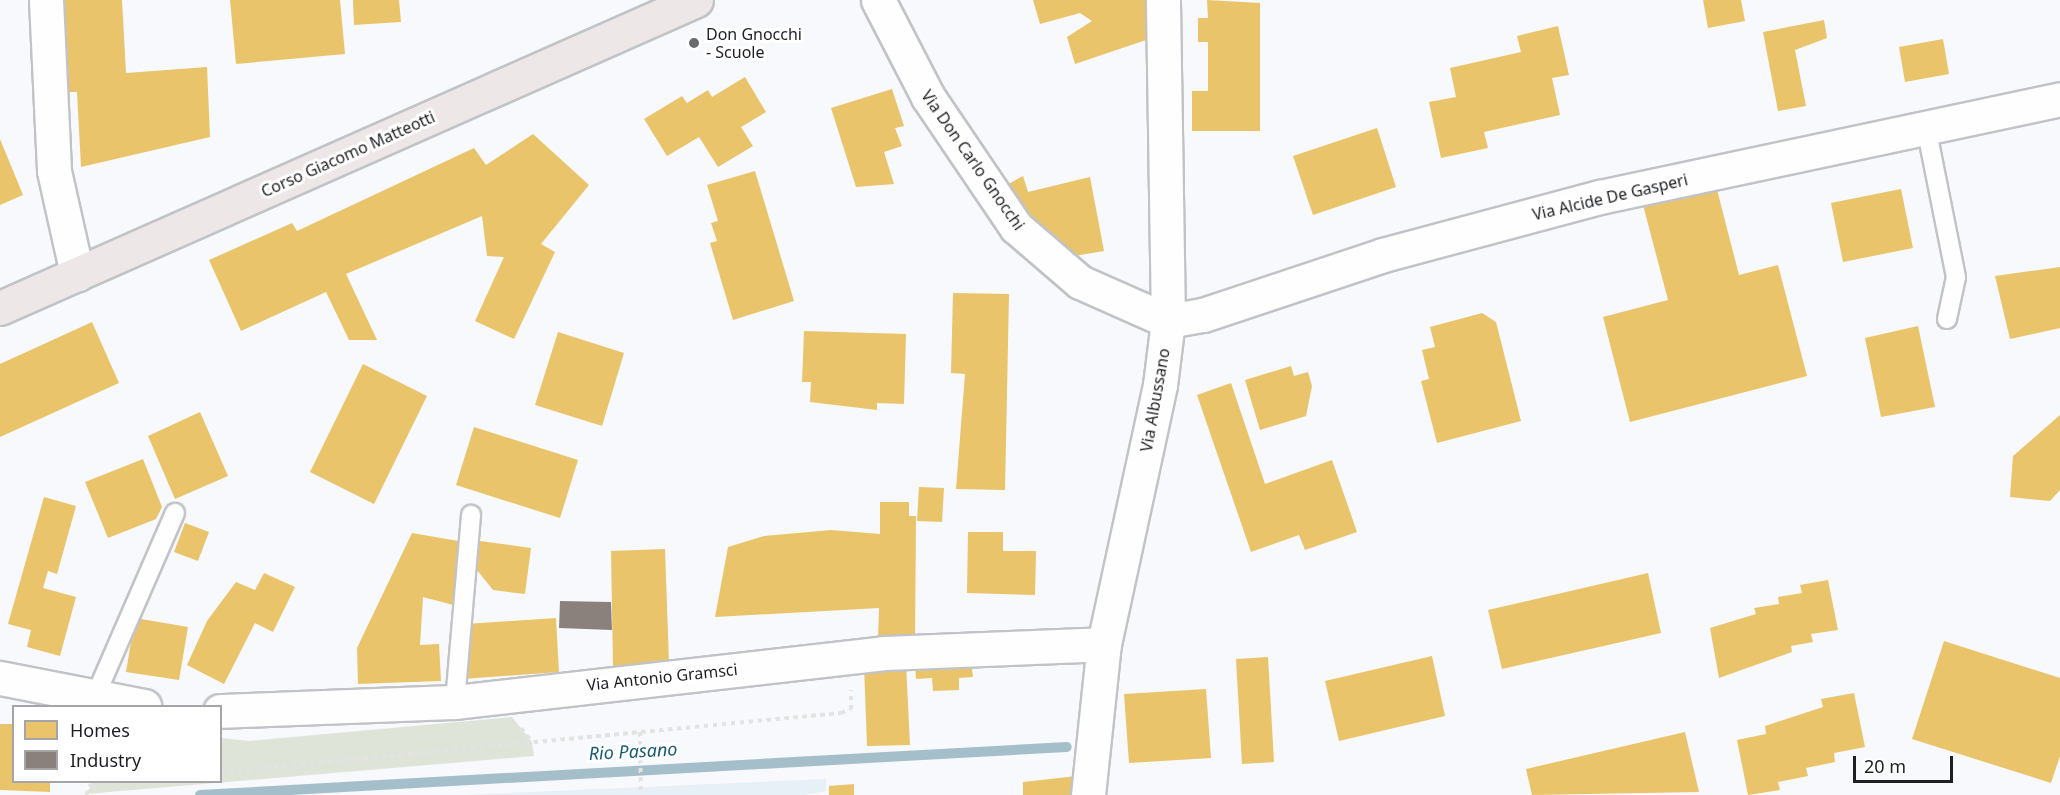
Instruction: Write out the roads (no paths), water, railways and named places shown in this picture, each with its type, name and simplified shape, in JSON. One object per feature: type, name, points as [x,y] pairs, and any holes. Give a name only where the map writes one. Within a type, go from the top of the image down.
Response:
[{"type":"main road","name":"Corso Giacomo Matteotti","points":[[0,308],[696,0]]},
{"type":"street","points":[[46,0],[54,171],[77,274]]},
{"type":"street","name":"Via Don Carlo Gnocchi","points":[[878,0],[928,97],[1016,227],[1080,282],[1168,321]]},
{"type":"street","name":"Via Albussano","points":[[1088,795],[1104,644],[1160,385],[1168,321],[1163,0]]},
{"type":"street","name":"Via Alcide De Gasperi","points":[[1168,321],[1203,315],[1383,255],[1600,197],[2060,99]]},
{"type":"street","name":"Via Antonio Gramsci","points":[[222,711],[455,702],[852,656],[1104,644]]},
{"type":"street","points":[[0,678],[94,699],[137,705]]},
{"type":"lane","points":[[1926,127],[1956,277],[1947,319]]},
{"type":"lane","points":[[94,699],[175,513]]},
{"type":"lane","points":[[455,702],[471,515]]},
{"type":"waterway","name":"Rio Pasano","points":[[200,795],[1067,747]]},
{"type":"place","name":"Don Gnocchi - Scuole","points":[[694,43]]}]
